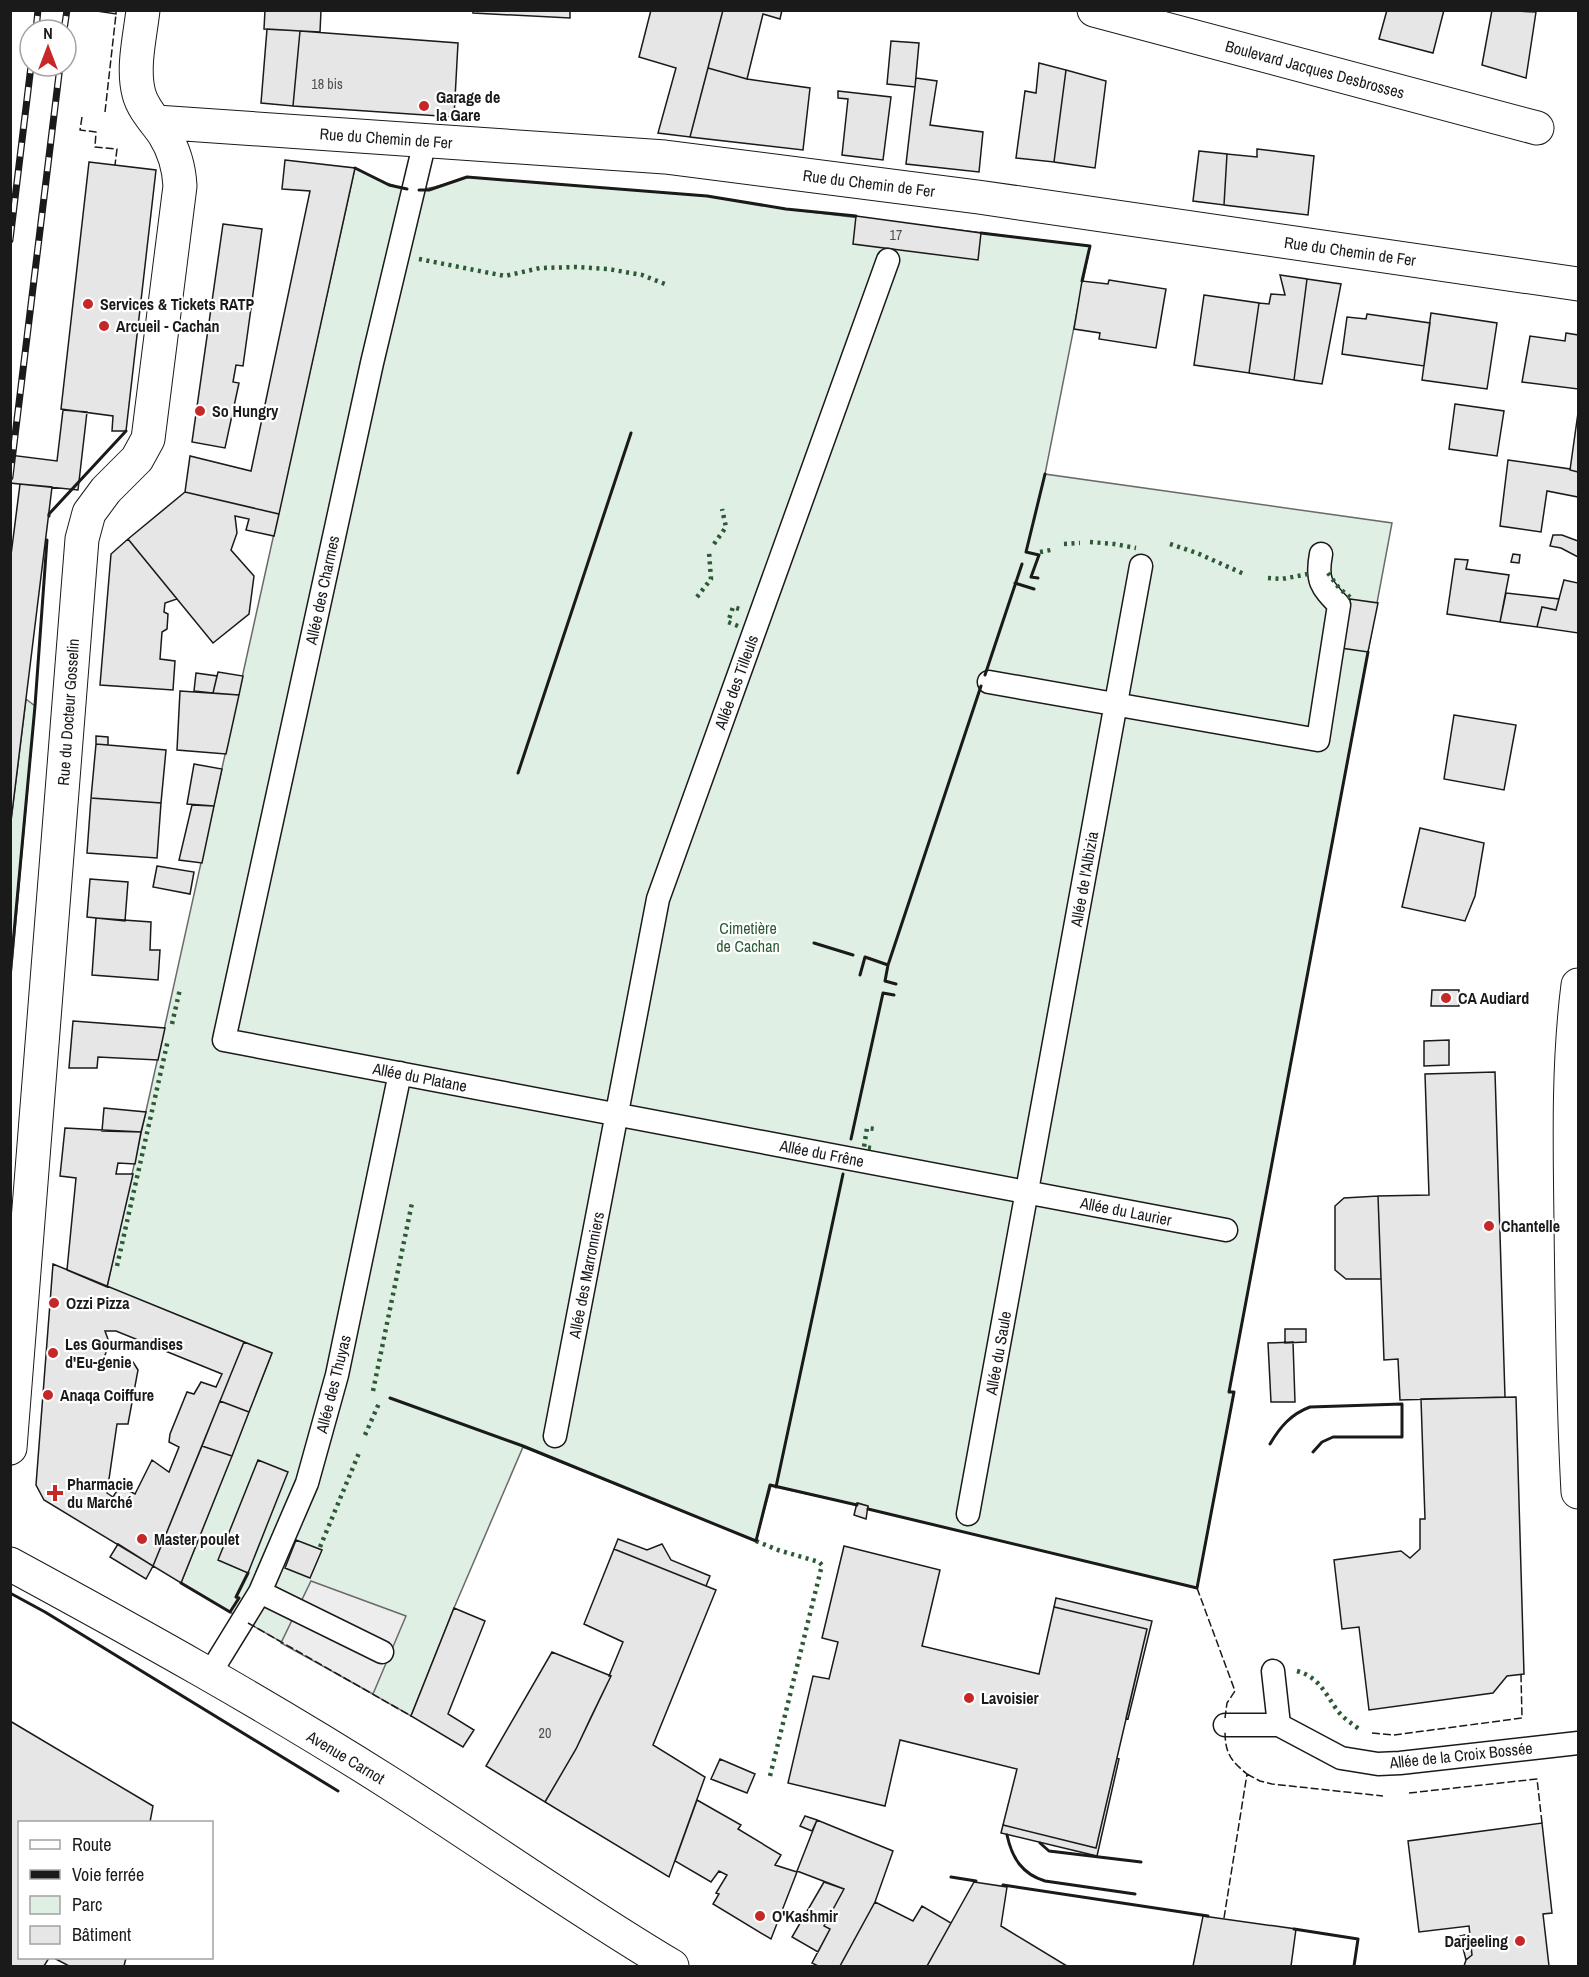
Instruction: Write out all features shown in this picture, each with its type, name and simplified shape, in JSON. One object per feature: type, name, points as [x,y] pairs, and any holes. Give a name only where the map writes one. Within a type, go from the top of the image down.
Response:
[{"type":"street","name":"Rue du Docteur Gosselin","points":[[10,1448],[82,539],[89,513],[106,490],[137,459],[148,439],[180,186],[179,168],[172,148],[145,108],[139,94],[137,78],[143,10]]},
{"type":"street","name":"Boulevard Jacques Desbrosses","points":[[1094,10],[1537,128]]},
{"type":"street","name":"Rue du Chemin de Fer","points":[[156,122],[665,156],[967,196],[1578,284]]},
{"type":"street","points":[[1578,985],[1572,1029],[1569,1102],[1573,1398],[1578,1492]]},
{"type":"street","name":"Avenue Carnot","points":[[10,1564],[123,1624],[389,1783],[612,1931],[672,1966]]},
{"type":"lane","name":"Allée des Charmes","points":[[224,1040],[372,363],[424,141]]},
{"type":"lane","name":"Allée des Tilleuls","points":[[616,1114],[658,899],[888,260]]},
{"type":"lane","points":[[989,682],[1318,740],[1339,605],[1323,589],[1318,578],[1321,554]]},
{"type":"lane","name":"Allée de l'Albizia","points":[[1027,1192],[1141,566]]},
{"type":"lane","name":"Allée du Platane","points":[[224,1040],[616,1114]]},
{"type":"lane","name":"Allée des Thuyas","points":[[209,1675],[260,1592],[307,1483],[337,1375],[400,1073]]},
{"type":"lane","name":"Allée du Frêne","points":[[616,1114],[1027,1192]]},
{"type":"lane","name":"Allée des Marronniers","points":[[555,1436],[616,1114]]},
{"type":"lane","name":"Allée du Laurier","points":[[1027,1192],[1226,1230]]},
{"type":"lane","name":"Allée du Saule","points":[[968,1514],[1027,1192]]},
{"type":"lane","points":[[260,1592],[382,1652]]},
{"type":"lane","points":[[1225,1725],[1279,1725],[1273,1671]]},
{"type":"lane","name":"Allée de la Croix Bossée","points":[[1279,1725],[1341,1758],[1378,1764],[1578,1743]]},
{"type":"green space","name":"Cimetière de Cachan","points":[[355,168],[386,183],[410,189],[434,187],[467,177],[707,196],[786,209],[1090,246],[1045,474],[1392,523],[1229,1392],[1234,1392],[1197,1588],[868,1509],[868,1506],[858,1503],[857,1505],[771,1486],[756,1541],[523,1447],[454,1608],[411,1716],[181,1583],[272,1353],[107,1287]]},
{"type":"green space","points":[[26,699],[35,706],[11,976],[10,829]]},
{"type":"shaded area","points":[[311,1581],[406,1616],[373,1694],[281,1643]]},
{"type":"building","points":[[90,10],[116,10],[116,14]]},
{"type":"building","points":[[265,10],[321,10],[320,32],[264,29]]},
{"type":"building","points":[[473,10],[570,10],[570,18],[473,13]]},
{"type":"building","points":[[651,10],[723,10],[690,137],[658,133],[676,68],[639,57]]},
{"type":"building","points":[[723,10],[782,10],[780,19],[763,14],[747,79],[708,68]]},
{"type":"building","points":[[1387,10],[1444,10],[1433,53],[1379,39]]},
{"type":"building","points":[[1492,10],[1536,12],[1526,78],[1482,65]]},
{"type":"building","points":[[267,29],[300,31],[293,106],[261,103]]},
{"type":"building","points":[[300,31],[458,43],[454,117],[293,106]]},
{"type":"building","points":[[891,41],[919,43],[915,87],[887,84]]},
{"type":"building","points":[[1039,63],[1066,70],[1054,162],[1016,158],[1025,91],[1036,93]]},
{"type":"building","points":[[708,68],[747,79],[810,88],[803,150],[690,137]]},
{"type":"building","points":[[1066,70],[1106,81],[1095,168],[1054,162]]},
{"type":"building","points":[[916,78],[937,81],[930,125],[983,132],[979,172],[906,164]]},
{"type":"building","points":[[838,91],[891,97],[883,160],[842,155],[848,99],[838,98]]},
{"type":"building","points":[[1257,149],[1314,156],[1308,215],[1224,205],[1227,154],[1257,157]]},
{"type":"building","points":[[1199,151],[1227,154],[1224,205],[1193,201]]},
{"type":"building","points":[[285,160],[355,168],[279,514],[185,492],[190,456],[251,471],[310,191],[282,189]]},
{"type":"building","name":"Arcueil - Cachan","points":[[89,162],[156,170],[126,431],[112,431],[113,416],[61,409]]},
{"type":"building","points":[[856,216],[981,233],[978,260],[853,244]]},
{"type":"building","points":[[223,224],[262,229],[243,366],[236,365],[233,382],[239,383],[225,448],[192,442]]},
{"type":"building","points":[[1280,275],[1307,279],[1294,380],[1249,373],[1259,303],[1269,304],[1271,294],[1285,295]]},
{"type":"building","points":[[1307,279],[1341,284],[1322,384],[1294,380]]},
{"type":"building","points":[[1109,280],[1166,289],[1156,348],[1099,339],[1100,333],[1074,329],[1082,281],[1108,284]]},
{"type":"building","points":[[1204,295],[1259,303],[1249,373],[1194,365]]},
{"type":"building","points":[[1431,313],[1497,323],[1487,389],[1422,380]]},
{"type":"building","points":[[1367,314],[1430,323],[1424,366],[1342,354],[1347,317],[1366,319]]},
{"type":"building","points":[[1566,333],[1578,335],[1578,389],[1522,382],[1530,336],[1565,341]]},
{"type":"building","points":[[1455,404],[1504,411],[1497,456],[1449,449]]},
{"type":"building","points":[[63,410],[87,412],[78,490],[10,483],[10,455],[57,461]]},
{"type":"building","points":[[1578,413],[1578,472],[1570,470]]},
{"type":"building","points":[[1508,460],[1578,472],[1578,497],[1547,491],[1541,532],[1500,526]]},
{"type":"building","points":[[20,484],[52,487],[10,829],[10,563]]},
{"type":"building","points":[[185,492],[279,514],[274,536],[246,530],[249,519],[235,516],[237,533],[231,550],[254,576],[249,614],[213,643],[128,539]]},
{"type":"building","points":[[1553,535],[1562,535],[1578,541],[1578,557],[1561,548],[1550,546]]},
{"type":"building","points":[[128,539],[177,599],[165,603],[164,612],[168,614],[167,629],[162,632],[160,659],[175,661],[173,690],[100,685],[111,554]]},
{"type":"building","points":[[1513,554],[1520,555],[1519,563],[1511,562]]},
{"type":"building","points":[[1455,559],[1468,560],[1466,569],[1509,575],[1500,622],[1447,614]]},
{"type":"building","points":[[1564,580],[1578,583],[1578,633],[1537,627],[1542,607],[1556,610]]},
{"type":"building","points":[[1506,593],[1559,599],[1556,610],[1542,607],[1537,627],[1500,622]]},
{"type":"building","points":[[1350,599],[1378,603],[1368,652],[1341,648]]},
{"type":"building","points":[[218,672],[243,676],[239,695],[213,693]]},
{"type":"building","points":[[196,673],[217,676],[213,693],[194,691]]},
{"type":"building","points":[[180,691],[239,695],[226,754],[177,750]]},
{"type":"building","points":[[1454,715],[1516,725],[1504,790],[1444,779]]},
{"type":"building","points":[[96,736],[108,737],[108,745],[96,744]]},
{"type":"building","points":[[96,744],[166,750],[161,803],[91,798]]},
{"type":"building","points":[[194,764],[222,769],[214,806],[187,804]]},
{"type":"building","points":[[91,798],[161,803],[157,858],[87,853]]},
{"type":"building","points":[[192,805],[214,806],[202,863],[179,860]]},
{"type":"building","points":[[1420,828],[1484,843],[1475,896],[1465,921],[1402,907]]},
{"type":"building","points":[[157,866],[194,872],[190,894],[153,887]]},
{"type":"building","points":[[90,879],[128,882],[125,921],[87,917]]},
{"type":"building","points":[[96,918],[151,922],[150,950],[160,950],[158,980],[92,975]]},
{"type":"building","name":"CA Audiard","points":[[1432,990],[1459,990],[1459,1006],[1431,1006]]},
{"type":"building","points":[[73,1021],[165,1028],[158,1060],[98,1057],[97,1068],[69,1068]]},
{"type":"building","points":[[1449,1040],[1449,1065],[1424,1066],[1424,1041]]},
{"type":"building","points":[[1495,1072],[1505,1397],[1400,1400],[1398,1359],[1384,1360],[1378,1196],[1429,1195],[1425,1074]]},
{"type":"building","points":[[104,1108],[146,1112],[141,1132],[102,1131]]},
{"type":"building","points":[[65,1128],[141,1132],[135,1164],[118,1163],[116,1174],[133,1174],[107,1287],[67,1270],[76,1178],[60,1176]]},
{"type":"building","points":[[1378,1196],[1381,1279],[1346,1279],[1335,1270],[1335,1206],[1344,1198]]},
{"type":"building","points":[[53,1264],[244,1342],[153,1566],[44,1500],[36,1485]],"holes":[[[105,1331],[116,1331],[222,1374],[216,1387],[201,1382],[194,1394],[187,1392],[170,1434],[169,1442],[179,1447],[169,1472],[152,1460],[135,1494],[120,1486],[113,1497],[107,1493],[117,1424],[128,1424],[138,1370],[133,1362],[103,1362],[109,1342]]]},
{"type":"building","points":[[1285,1329],[1306,1329],[1306,1342],[1285,1343]]},
{"type":"building","points":[[244,1342],[272,1353],[249,1412],[220,1401]]},
{"type":"building","points":[[1293,1342],[1295,1402],[1271,1402],[1268,1343]]},
{"type":"building","points":[[1516,1397],[1524,1674],[1507,1676],[1493,1693],[1369,1710],[1359,1627],[1342,1629],[1334,1560],[1401,1551],[1410,1558],[1420,1549],[1420,1519],[1425,1519],[1421,1399]]},
{"type":"building","points":[[220,1401],[249,1412],[232,1456],[202,1446]]},
{"type":"building","points":[[202,1446],[232,1456],[181,1583],[153,1566]]},
{"type":"building","points":[[258,1460],[288,1472],[248,1573],[218,1560]]},
{"type":"building","points":[[857,1503],[868,1506],[866,1519],[854,1515]]},
{"type":"building","points":[[618,1539],[647,1550],[662,1544],[671,1560],[710,1576],[706,1586],[614,1549]]},
{"type":"building","points":[[296,1540],[322,1550],[310,1578],[285,1568]]},
{"type":"building","points":[[118,1544],[153,1566],[146,1579],[110,1557]]},
{"type":"building","name":"Lavoisier","points":[[844,1546],[940,1570],[922,1646],[1039,1674],[1054,1607],[1147,1629],[1096,1848],[1003,1825],[1017,1769],[900,1740],[885,1806],[788,1783],[813,1676],[829,1679],[838,1642],[822,1638]]},
{"type":"building","points":[[614,1549],[716,1590],[653,1745],[705,1777],[669,1877],[545,1802],[576,1749],[611,1676],[609,1676],[623,1642],[584,1624]]},
{"type":"building","points":[[1056,1598],[1152,1621],[1128,1719],[1126,1718],[1147,1629],[1054,1607]]},
{"type":"building","points":[[454,1608],[485,1621],[448,1714],[474,1730],[463,1747],[411,1716]]},
{"type":"building","points":[[552,1652],[611,1676],[576,1749],[545,1802],[486,1766]]},
{"type":"building","points":[[10,1721],[153,1806],[150,1821],[18,1821],[18,1959],[48,1959],[44,1966],[10,1966]]},
{"type":"building","points":[[1117,1758],[1119,1759],[1097,1856],[1001,1833],[1003,1825],[1096,1848]]},
{"type":"building","points":[[720,1759],[755,1774],[747,1793],[711,1779]]},
{"type":"building","points":[[697,1800],[741,1825],[738,1829],[781,1855],[775,1865],[797,1872],[771,1939],[713,1904],[719,1894],[716,1893],[727,1875],[719,1871],[711,1882],[675,1861]]},
{"type":"building","points":[[805,1816],[817,1820],[812,1831],[800,1826]]},
{"type":"building","points":[[817,1820],[893,1851],[875,1902],[840,1966],[818,1966],[812,1963],[830,1929],[824,1926],[844,1889],[797,1871]]},
{"type":"building","points":[[1542,1823],[1552,1913],[1543,1914],[1549,1966],[1464,1966],[1466,1960],[1472,1955],[1469,1926],[1419,1932],[1408,1841]]},
{"type":"building","points":[[824,1882],[844,1889],[824,1926],[830,1929],[818,1952],[792,1937]]},
{"type":"building","points":[[974,1882],[1007,1887],[1001,1926],[1067,1966],[927,1966]]},
{"type":"building","points":[[875,1902],[913,1921],[922,1906],[951,1923],[927,1966],[840,1966]]},
{"type":"building","points":[[1203,1916],[1296,1929],[1291,1966],[1193,1966]]},
{"type":"building","points":[[1469,1934],[1472,1955],[1466,1960],[1460,1936]]},
{"type":"building","points":[[56,1959],[126,1959],[124,1966],[69,1966]]},
{"type":"railway","points":[[37,18],[38,10]]},
{"type":"railway","points":[[66,18],[67,10]]},
{"type":"railway","points":[[10,240],[30,78]]},
{"type":"railway","points":[[10,477],[59,78]]},
{"type":"hedge","points":[[419,259],[505,276],[540,268],[608,269],[642,275],[665,284]]},
{"type":"hedge","points":[[714,544],[726,527],[722,509]]},
{"type":"hedge","points":[[1090,542],[1136,548]]},
{"type":"hedge","points":[[1064,544],[1080,543]]},
{"type":"hedge","points":[[1170,544],[1197,553],[1244,574]]},
{"type":"hedge","points":[[1040,552],[1051,550]]},
{"type":"hedge","points":[[697,597],[711,579],[709,552]]},
{"type":"hedge","points":[[1328,573],[1339,588],[1351,598]]},
{"type":"hedge","points":[[1268,578],[1282,579],[1308,574]]},
{"type":"hedge","points":[[738,626],[728,622],[733,607],[743,610]]},
{"type":"hedge","points":[[172,1024],[180,989]]},
{"type":"hedge","points":[[117,1266],[168,1040]]},
{"type":"hedge","points":[[871,1148],[864,1147],[867,1128],[875,1129]]},
{"type":"hedge","points":[[373,1391],[412,1203]]},
{"type":"hedge","points":[[365,1435],[380,1401]]},
{"type":"hedge","points":[[320,1547],[359,1453]]},
{"type":"hedge","points":[[756,1541],[822,1565],[770,1776]]},
{"type":"hedge","points":[[1297,1671],[1316,1681],[1339,1713],[1359,1729]]},
{"type":"fence","points":[[105,112],[116,14]]},
{"type":"fence","points":[[82,117],[80,130],[96,132],[95,147],[117,149],[115,165]]},
{"type":"fence","points":[[1197,1588],[1235,1691],[1227,1703],[1225,1718]]},
{"type":"fence","points":[[248,1623],[411,1716]]},
{"type":"fence","points":[[1372,1733],[1394,1735],[1522,1718],[1521,1675]]},
{"type":"fence","points":[[1224,1918],[1247,1774],[1230,1755],[1226,1745],[1225,1730]]},
{"type":"fence","points":[[1247,1774],[1272,1784],[1383,1796]]},
{"type":"fence","points":[[1409,1793],[1537,1779],[1542,1823]]},
{"type":"wall","points":[[355,168],[389,185],[407,189]]},
{"type":"wall","points":[[419,190],[429,190],[467,177],[707,196],[786,209],[856,216]]},
{"type":"wall","points":[[981,233],[1090,246],[1082,281]]},
{"type":"wall","points":[[49,516],[126,431]]},
{"type":"wall","points":[[518,773],[631,433]]},
{"type":"wall","points":[[1038,578],[1031,577],[1039,555],[1026,552],[1045,474]]},
{"type":"wall","points":[[10,976],[35,706],[47,540]]},
{"type":"wall","points":[[985,675],[1022,564]]},
{"type":"wall","points":[[1015,583],[1034,589]]},
{"type":"wall","points":[[868,1509],[1197,1588],[1234,1392],[1229,1392],[1368,652]]},
{"type":"wall","points":[[860,975],[865,957],[888,965],[981,686]]},
{"type":"wall","points":[[814,943],[853,955]]},
{"type":"wall","points":[[888,965],[885,981],[896,984]]},
{"type":"wall","points":[[851,1139],[883,993],[894,995]]},
{"type":"wall","points":[[776,1487],[843,1174]]},
{"type":"wall","points":[[390,1398],[523,1446],[756,1541],[770,1485],[857,1505]]},
{"type":"wall","points":[[1270,1444],[1287,1422],[1297,1413],[1310,1407],[1402,1404],[1402,1437],[1333,1437],[1322,1442],[1313,1452]]},
{"type":"wall","points":[[181,1583],[230,1612],[239,1598],[236,1597],[248,1573]]},
{"type":"wall","points":[[10,1593],[45,1612],[338,1791]]},
{"type":"wall","points":[[1007,1835],[1019,1864],[1037,1878],[1135,1894]]},
{"type":"wall","points":[[1040,1843],[1049,1851],[1141,1862]]},
{"type":"wall","points":[[951,1877],[976,1881]]},
{"type":"wall","points":[[1003,1885],[1208,1916]]},
{"type":"wall","points":[[1294,1929],[1358,1939],[1354,1966]]},
{"type":"place","name":"Garage de la Gare","points":[[424,106]]},
{"type":"place","name":"Services & Tickets RATP","points":[[88,304]]},
{"type":"place","name":"Arcueil - Cachan","points":[[104,326]]},
{"type":"place","name":"So Hungry","points":[[200,411]]},
{"type":"place","name":"CA Audiard","points":[[1446,998]]},
{"type":"place","name":"Chantelle","points":[[1489,1226]]},
{"type":"place","name":"Ozzi Pizza","points":[[54,1303]]},
{"type":"place","name":"Les Gourmandises d'Eu-genie","points":[[53,1353]]},
{"type":"place","name":"Anaqa Coiffure","points":[[48,1395]]},
{"type":"place","name":"Pharmacie du Marché","points":[[55,1493]]},
{"type":"place","name":"Master poulet","points":[[142,1539]]},
{"type":"place","name":"Lavoisier","points":[[969,1698]]},
{"type":"place","name":"O'Kashmir","points":[[760,1916]]},
{"type":"place","name":"Darjeeling","points":[[1520,1941]]}]
